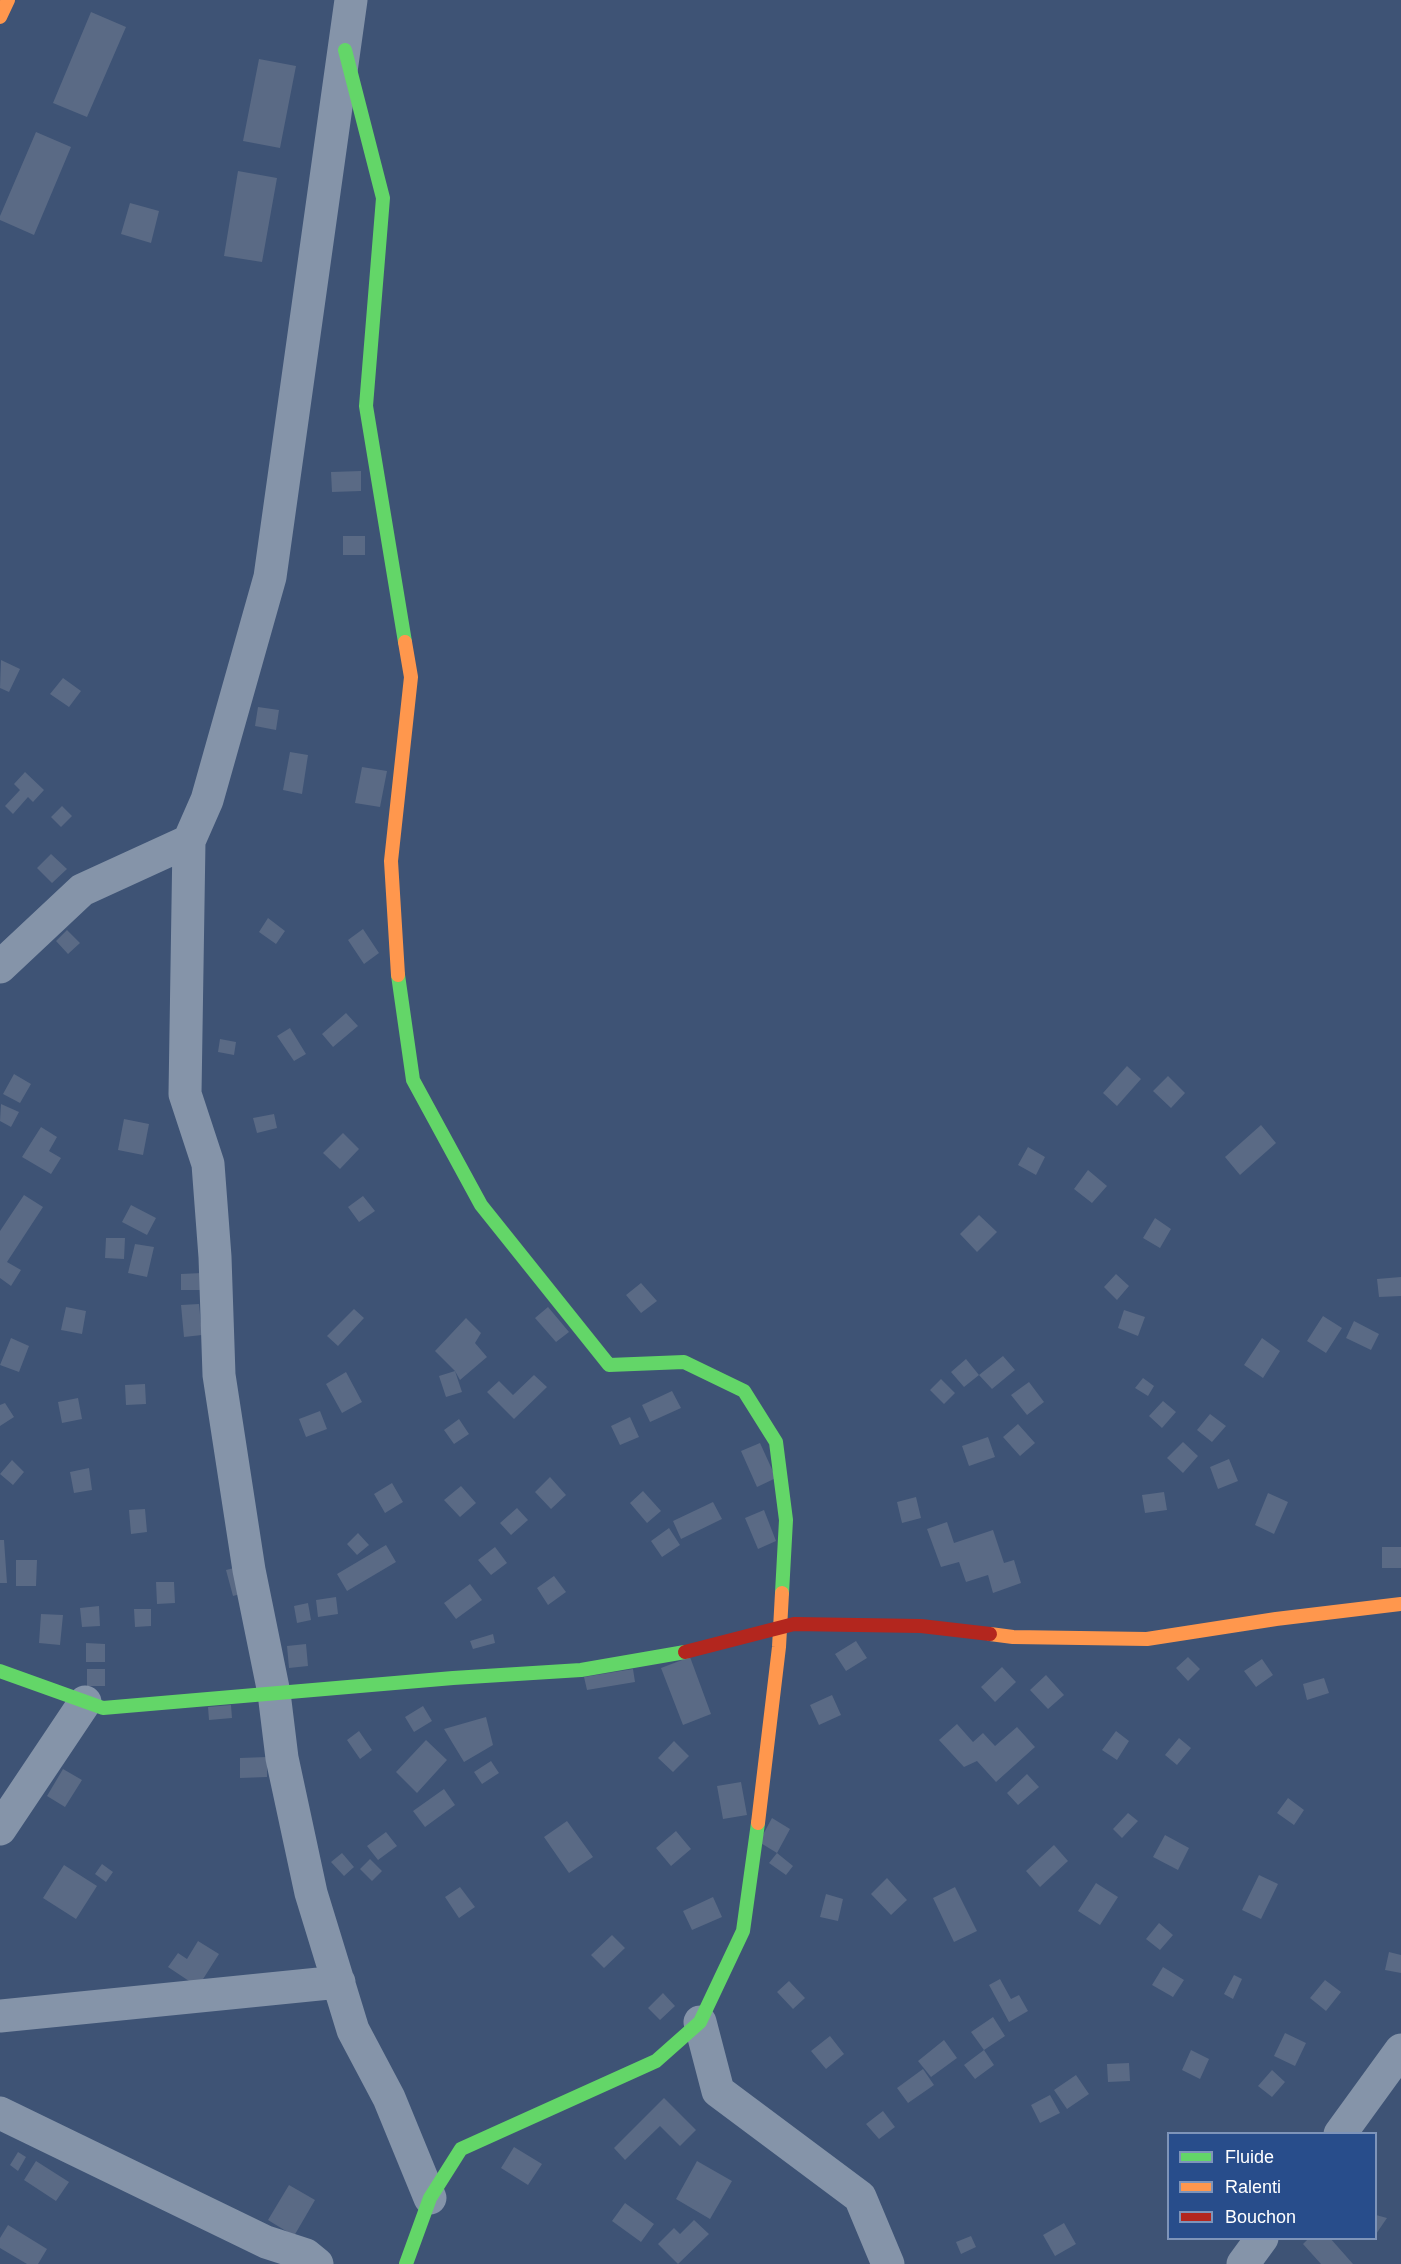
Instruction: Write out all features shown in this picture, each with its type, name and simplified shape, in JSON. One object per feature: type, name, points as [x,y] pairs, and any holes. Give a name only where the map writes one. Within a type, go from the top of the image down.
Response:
[{"type":"street","points":[[0,17],[8,0]]},
{"type":"street","points":[[351,0],[270,577],[207,800],[189,841],[185,1094],[208,1164],[215,1257],[219,1375],[249,1570],[274,1693],[282,1758],[311,1893],[353,2030],[389,2098],[430,2198]]},
{"type":"street","points":[[345,50],[383,198],[366,406],[411,676],[391,861],[399,991],[413,1080],[481,1205],[609,1365],[684,1362],[744,1391],[776,1442],[786,1520],[780,1628],[767,1752],[743,1931],[700,2022],[656,2061],[461,2149],[430,2198],[406,2264]]},
{"type":"street","points":[[0,967],[82,890],[189,841]]},
{"type":"street","points":[[0,1671],[103,1708],[453,1678],[581,1670],[697,1650],[794,1624],[921,1626],[1013,1637],[1147,1639],[1276,1619],[1401,1604]]},
{"type":"street","points":[[0,1829],[85,1702]]},
{"type":"street","points":[[0,2016],[339,1982]]},
{"type":"street","points":[[700,2022],[718,2091],[860,2197],[888,2264]]},
{"type":"street","points":[[1341,2132],[1401,2050]]},
{"type":"street","points":[[0,2113],[266,2242],[306,2255],[317,2264]]},
{"type":"street","points":[[1243,2264],[1261,2240]]},
{"type":"building","points":[[91,12],[126,27],[87,117],[53,103]]},
{"type":"building","points":[[259,59],[296,66],[280,148],[243,141]]},
{"type":"building","points":[[36,132],[71,147],[34,235],[0,220],[0,216]]},
{"type":"building","points":[[238,171],[277,178],[262,262],[224,256]]},
{"type":"building","points":[[130,203],[159,211],[151,243],[121,234]]},
{"type":"building","points":[[361,471],[361,491],[332,492],[331,472]]},
{"type":"building","points":[[343,536],[365,536],[365,555],[343,555]]},
{"type":"building","points":[[1,660],[20,669],[9,692],[0,688]]},
{"type":"building","points":[[63,678],[81,691],[69,707],[50,694]]},
{"type":"building","points":[[258,707],[279,710],[276,730],[255,726]]},
{"type":"building","points":[[290,752],[308,755],[302,794],[283,790]]},
{"type":"building","points":[[362,767],[387,771],[380,807],[355,803]]},
{"type":"building","points":[[25,772],[44,790],[33,802],[28,797],[13,814],[5,806],[20,790],[14,784]]},
{"type":"building","points":[[62,806],[72,816],[61,827],[51,817]]},
{"type":"building","points":[[51,854],[67,869],[52,883],[37,868]]},
{"type":"building","points":[[268,918],[285,931],[276,944],[259,932]]},
{"type":"building","points":[[363,929],[379,953],[364,964],[348,940]]},
{"type":"building","points":[[67,930],[80,943],[68,954],[56,941]]},
{"type":"building","points":[[346,1013],[358,1026],[333,1047],[322,1034]]},
{"type":"building","points":[[290,1028],[306,1054],[294,1061],[277,1036]]},
{"type":"building","points":[[220,1039],[236,1042],[234,1055],[218,1052]]},
{"type":"building","points":[[1127,1066],[1141,1079],[1117,1106],[1103,1093]]},
{"type":"building","points":[[14,1074],[31,1084],[20,1103],[3,1094]]},
{"type":"building","points":[[1168,1076],[1185,1093],[1171,1108],[1153,1091]]},
{"type":"building","points":[[1,1104],[19,1112],[11,1127],[0,1121]]},
{"type":"building","points":[[274,1114],[277,1128],[257,1133],[253,1118]]},
{"type":"building","points":[[124,1119],[149,1124],[143,1155],[118,1150]]},
{"type":"building","points":[[1261,1125],[1276,1143],[1240,1175],[1225,1157]]},
{"type":"building","points":[[41,1127],[57,1137],[49,1151],[61,1158],[51,1174],[22,1157]]},
{"type":"building","points":[[343,1133],[359,1149],[340,1169],[323,1153]]},
{"type":"building","points":[[1028,1147],[1045,1157],[1036,1175],[1018,1165]]},
{"type":"building","points":[[1088,1170],[1107,1186],[1092,1203],[1074,1189]]},
{"type":"building","points":[[24,1195],[43,1207],[7,1262],[21,1270],[11,1286],[0,1278],[0,1231]]},
{"type":"building","points":[[363,1196],[375,1211],[359,1222],[348,1207]]},
{"type":"building","points":[[131,1205],[156,1218],[147,1235],[122,1222]]},
{"type":"building","points":[[979,1215],[997,1232],[977,1252],[960,1234]]},
{"type":"building","points":[[1155,1218],[1171,1229],[1160,1248],[1143,1238]]},
{"type":"building","points":[[106,1238],[125,1238],[124,1259],[105,1258]]},
{"type":"building","points":[[135,1244],[154,1247],[147,1277],[128,1273]]},
{"type":"building","points":[[202,1273],[203,1290],[181,1290],[181,1274]]},
{"type":"building","points":[[1116,1274],[1129,1286],[1117,1300],[1104,1287]]},
{"type":"building","points":[[1401,1277],[1401,1296],[1379,1297],[1377,1279]]},
{"type":"building","points":[[641,1283],[657,1301],[641,1313],[626,1295]]},
{"type":"building","points":[[199,1304],[202,1335],[184,1337],[181,1305]]},
{"type":"building","points":[[66,1307],[86,1311],[82,1334],[61,1330]]},
{"type":"building","points":[[548,1307],[569,1332],[556,1342],[535,1318]]},
{"type":"building","points":[[354,1309],[364,1318],[338,1346],[327,1336]]},
{"type":"building","points":[[1124,1310],[1145,1317],[1138,1336],[1118,1328]]},
{"type":"building","points":[[1323,1316],[1342,1328],[1326,1353],[1307,1341]]},
{"type":"building","points":[[466,1318],[481,1333],[475,1343],[487,1357],[460,1380],[455,1371],[435,1351]]},
{"type":"building","points":[[1354,1321],[1379,1334],[1371,1350],[1346,1338]]},
{"type":"building","points":[[11,1338],[29,1346],[19,1372],[0,1365]]},
{"type":"building","points":[[1262,1338],[1280,1351],[1263,1378],[1244,1365]]},
{"type":"building","points":[[1003,1356],[1015,1370],[992,1389],[979,1375]]},
{"type":"building","points":[[966,1359],[979,1375],[964,1387],[951,1372]]},
{"type":"building","points":[[455,1371],[462,1392],[446,1397],[439,1376]]},
{"type":"building","points":[[346,1372],[362,1402],[342,1413],[326,1384]]},
{"type":"building","points":[[534,1375],[547,1387],[514,1419],[487,1392],[499,1381],[513,1395]]},
{"type":"building","points":[[1143,1378],[1154,1386],[1148,1396],[1135,1388]]},
{"type":"building","points":[[941,1379],[955,1393],[944,1404],[930,1390]]},
{"type":"building","points":[[1029,1382],[1044,1402],[1027,1415],[1011,1395]]},
{"type":"building","points":[[145,1384],[146,1404],[126,1405],[125,1385]]},
{"type":"building","points":[[672,1391],[681,1408],[650,1422],[642,1405]]},
{"type":"building","points":[[78,1398],[82,1419],[62,1423],[58,1402]]},
{"type":"building","points":[[1163,1401],[1176,1412],[1162,1428],[1149,1416]]},
{"type":"building","points":[[5,1403],[14,1417],[0,1426],[0,1405]]},
{"type":"building","points":[[320,1411],[327,1429],[306,1437],[299,1419]]},
{"type":"building","points":[[1210,1414],[1226,1426],[1212,1442],[1197,1430]]},
{"type":"building","points":[[630,1417],[639,1437],[620,1445],[611,1426]]},
{"type":"building","points":[[459,1419],[469,1434],[454,1444],[444,1430]]},
{"type":"building","points":[[1018,1424],[1035,1443],[1020,1456],[1003,1437]]},
{"type":"building","points":[[988,1437],[995,1457],[969,1466],[962,1446]]},
{"type":"building","points":[[1183,1442],[1198,1456],[1183,1473],[1167,1458]]},
{"type":"building","points":[[760,1443],[776,1478],[757,1487],[741,1451]]},
{"type":"building","points":[[1229,1459],[1238,1481],[1218,1489],[1210,1467]]},
{"type":"building","points":[[12,1460],[24,1472],[13,1485],[0,1474]]},
{"type":"building","points":[[89,1468],[92,1490],[74,1493],[70,1472]]},
{"type":"building","points":[[550,1477],[566,1495],[551,1509],[535,1492]]},
{"type":"building","points":[[392,1483],[403,1502],[385,1513],[374,1494]]},
{"type":"building","points":[[461,1486],[476,1503],[460,1517],[444,1500]]},
{"type":"building","points":[[643,1491],[661,1511],[647,1523],[630,1503]]},
{"type":"building","points":[[1164,1492],[1167,1510],[1145,1513],[1142,1495]]},
{"type":"building","points":[[1268,1493],[1288,1502],[1274,1534],[1255,1525]]},
{"type":"building","points":[[916,1497],[921,1518],[902,1523],[897,1502]]},
{"type":"building","points":[[713,1502],[722,1519],[681,1539],[673,1521]]},
{"type":"building","points":[[517,1508],[528,1520],[511,1535],[500,1523]]},
{"type":"building","points":[[145,1509],[147,1532],[131,1534],[129,1510]]},
{"type":"building","points":[[764,1510],[776,1541],[758,1549],[745,1518]]},
{"type":"building","points":[[947,1522],[954,1543],[993,1530],[1004,1563],[1014,1560],[1021,1583],[993,1593],[988,1575],[966,1582],[959,1562],[941,1567],[927,1529]]},
{"type":"building","points":[[669,1528],[680,1545],[662,1557],[651,1541]]},
{"type":"building","points":[[358,1533],[369,1545],[357,1555],[347,1544]]},
{"type":"building","points":[[0,1540],[4,1540],[7,1583],[0,1583]]},
{"type":"building","points":[[386,1545],[396,1562],[347,1591],[337,1574]]},
{"type":"building","points":[[495,1547],[507,1563],[491,1575],[478,1560]]},
{"type":"building","points":[[1382,1547],[1401,1547],[1401,1568],[1382,1568]]},
{"type":"building","points":[[16,1560],[37,1560],[36,1586],[16,1586]]},
{"type":"building","points":[[242,1566],[248,1592],[233,1596],[226,1570]]},
{"type":"building","points":[[554,1576],[566,1592],[548,1605],[537,1588]]},
{"type":"building","points":[[156,1582],[174,1582],[175,1603],[157,1604]]},
{"type":"building","points":[[470,1584],[482,1600],[456,1619],[444,1603]]},
{"type":"building","points":[[336,1597],[338,1614],[318,1617],[316,1600]]},
{"type":"building","points":[[308,1603],[311,1620],[297,1623],[294,1606]]},
{"type":"building","points":[[99,1606],[100,1626],[82,1627],[80,1608]]},
{"type":"building","points":[[134,1609],[151,1609],[151,1626],[135,1627]]},
{"type":"building","points":[[41,1614],[63,1615],[60,1645],[39,1643]]},
{"type":"building","points":[[493,1634],[495,1643],[473,1649],[470,1641]]},
{"type":"building","points":[[856,1641],[867,1658],[846,1671],[835,1654]]},
{"type":"building","points":[[86,1643],[105,1644],[105,1662],[86,1662]]},
{"type":"building","points":[[306,1644],[308,1666],[289,1668],[287,1646]]},
{"type":"building","points":[[690,1657],[711,1714],[683,1725],[661,1668]]},
{"type":"building","points":[[1188,1657],[1200,1669],[1188,1681],[1176,1668]]},
{"type":"building","points":[[1262,1659],[1273,1675],[1256,1687],[1244,1671]]},
{"type":"building","points":[[1002,1667],[1016,1682],[995,1702],[981,1687]]},
{"type":"building","points":[[87,1669],[105,1669],[105,1686],[87,1686]]},
{"type":"building","points":[[633,1669],[635,1682],[587,1690],[584,1677]]},
{"type":"building","points":[[1046,1675],[1064,1695],[1048,1709],[1030,1690]]},
{"type":"building","points":[[1324,1678],[1329,1693],[1307,1700],[1303,1684]]},
{"type":"building","points":[[832,1695],[841,1715],[819,1725],[810,1705]]},
{"type":"building","points":[[231,1705],[232,1718],[209,1720],[208,1707]]},
{"type":"building","points":[[423,1706],[432,1721],[414,1732],[405,1717]]},
{"type":"building","points":[[486,1717],[493,1745],[464,1762],[444,1729]]},
{"type":"building","points":[[957,1724],[973,1742],[983,1733],[995,1746],[1017,1727],[1035,1747],[996,1782],[977,1761],[964,1767],[939,1740]]},
{"type":"building","points":[[359,1731],[372,1750],[360,1759],[347,1740]]},
{"type":"building","points":[[1116,1731],[1129,1741],[1117,1760],[1102,1750]]},
{"type":"building","points":[[1179,1738],[1191,1748],[1177,1765],[1165,1755]]},
{"type":"building","points":[[426,1740],[447,1760],[417,1793],[396,1772]]},
{"type":"building","points":[[674,1741],[689,1756],[673,1772],[658,1758]]},
{"type":"building","points":[[267,1757],[267,1777],[240,1778],[240,1758]]},
{"type":"building","points":[[491,1761],[499,1773],[482,1784],[474,1772]]},
{"type":"building","points":[[63,1769],[82,1780],[65,1807],[47,1796]]},
{"type":"building","points":[[1027,1774],[1039,1787],[1018,1805],[1007,1793]]},
{"type":"building","points":[[741,1782],[747,1815],[723,1819],[717,1786]]},
{"type":"building","points":[[444,1789],[455,1805],[425,1827],[413,1811]]},
{"type":"building","points":[[1288,1798],[1304,1810],[1294,1825],[1277,1813]]},
{"type":"building","points":[[1128,1813],[1138,1821],[1122,1838],[1113,1829]]},
{"type":"building","points":[[772,1818],[790,1829],[777,1853],[759,1842]]},
{"type":"building","points":[[567,1821],[593,1857],[569,1873],[544,1837]]},
{"type":"building","points":[[676,1831],[691,1849],[671,1866],[656,1848]]},
{"type":"building","points":[[386,1832],[397,1846],[378,1860],[367,1846]]},
{"type":"building","points":[[1165,1835],[1189,1848],[1178,1870],[1153,1857]]},
{"type":"building","points":[[1054,1845],[1068,1861],[1040,1887],[1026,1871]]},
{"type":"building","points":[[342,1853],[354,1867],[344,1876],[331,1862]]},
{"type":"building","points":[[777,1853],[793,1866],[786,1875],[769,1863]]},
{"type":"building","points":[[370,1859],[382,1871],[372,1881],[360,1869]]},
{"type":"building","points":[[102,1864],[113,1872],[106,1882],[95,1874]]},
{"type":"building","points":[[64,1865],[97,1886],[76,1919],[43,1898]]},
{"type":"building","points":[[1259,1875],[1278,1884],[1261,1919],[1242,1910]]},
{"type":"building","points":[[887,1878],[907,1900],[891,1915],[871,1894]]},
{"type":"building","points":[[1096,1883],[1118,1897],[1100,1925],[1078,1911]]},
{"type":"building","points":[[460,1887],[475,1907],[459,1918],[445,1897]]},
{"type":"building","points":[[955,1887],[977,1931],[954,1942],[933,1898]]},
{"type":"building","points":[[826,1894],[843,1899],[838,1921],[820,1917]]},
{"type":"building","points":[[713,1897],[722,1917],[692,1930],[683,1911]]},
{"type":"building","points":[[1159,1923],[1173,1935],[1160,1950],[1146,1939]]},
{"type":"building","points":[[612,1935],[625,1948],[604,1968],[591,1955]]},
{"type":"building","points":[[198,1941],[219,1954],[198,1987],[168,1967],[178,1953],[187,1959]]},
{"type":"building","points":[[1389,1952],[1401,1955],[1401,1973],[1385,1970]]},
{"type":"building","points":[[1163,1967],[1184,1980],[1173,1997],[1152,1985]]},
{"type":"building","points":[[1234,1975],[1242,1979],[1233,1999],[1224,1994]]},
{"type":"building","points":[[1000,1979],[1011,1999],[1019,1995],[1028,2011],[1009,2022],[989,1985]]},
{"type":"building","points":[[1325,1980],[1341,1992],[1326,2011],[1310,1998]]},
{"type":"building","points":[[789,1981],[805,1998],[793,2009],[777,1992]]},
{"type":"building","points":[[663,1993],[675,2006],[660,2020],[648,2008]]},
{"type":"building","points":[[993,2017],[1005,2036],[984,2050],[971,2032]]},
{"type":"building","points":[[1285,2033],[1306,2043],[1295,2066],[1274,2056]]},
{"type":"building","points":[[830,2036],[844,2054],[826,2069],[811,2051]]},
{"type":"building","points":[[944,2040],[957,2058],[931,2077],[918,2061]]},
{"type":"building","points":[[984,2050],[994,2065],[975,2079],[964,2065]]},
{"type":"building","points":[[1191,2050],[1209,2059],[1200,2079],[1182,2070]]},
{"type":"building","points":[[1129,2063],[1130,2081],[1108,2082],[1107,2064]]},
{"type":"building","points":[[923,2069],[934,2085],[908,2103],[897,2088]]},
{"type":"building","points":[[1272,2070],[1285,2082],[1272,2097],[1258,2086]]},
{"type":"building","points":[[1076,2075],[1089,2094],[1067,2109],[1054,2090]]},
{"type":"building","points":[[1050,2095],[1060,2113],[1040,2123],[1031,2105]]},
{"type":"building","points":[[664,2098],[696,2130],[680,2146],[660,2126],[625,2160],[614,2148]]},
{"type":"building","points":[[883,2111],[895,2127],[879,2139],[866,2124]]},
{"type":"building","points":[[514,2147],[542,2164],[528,2185],[501,2168]]},
{"type":"building","points":[[18,2152],[26,2157],[18,2171],[10,2165]]},
{"type":"building","points":[[36,2161],[69,2182],[56,2201],[24,2180]]},
{"type":"building","points":[[697,2161],[732,2181],[710,2219],[676,2199]]},
{"type":"building","points":[[289,2185],[315,2200],[294,2236],[268,2220]]},
{"type":"building","points":[[625,2203],[654,2224],[641,2242],[612,2221]]},
{"type":"building","points":[[1377,2215],[1387,2218],[1377,2233]]},
{"type":"building","points":[[694,2220],[709,2234],[678,2264],[658,2244],[674,2228],[680,2234]]},
{"type":"building","points":[[1064,2223],[1076,2244],[1055,2256],[1043,2235]]},
{"type":"building","points":[[8,2225],[47,2249],[38,2264],[27,2264],[0,2248],[0,2238]]},
{"type":"building","points":[[971,2236],[976,2247],[961,2254],[956,2242]]},
{"type":"building","points":[[1307,2240],[1332,2240],[1353,2264],[1321,2264],[1303,2244]]},
{"type":"traffic: fast","points":[[345,50],[383,198],[366,406],[405,642]]},
{"type":"traffic: fast","points":[[398,975],[413,1080],[481,1205],[609,1365],[684,1362],[744,1391],[776,1442],[786,1520],[782,1593]]},
{"type":"traffic: fast","points":[[0,1671],[103,1708],[453,1678],[581,1670],[685,1652]]},
{"type":"traffic: fast","points":[[406,2264],[430,2198],[461,2149],[656,2061],[700,2022],[743,1931],[758,1823]]},
{"type":"traffic: slow","points":[[0,17],[8,0]]},
{"type":"traffic: slow","points":[[398,975],[391,861],[411,677],[405,642]]},
{"type":"traffic: slow","points":[[758,1823],[779,1647],[782,1593]]},
{"type":"traffic: slow","points":[[990,1634],[1013,1637],[1147,1639],[1276,1619],[1401,1604]]},
{"type":"traffic: jam","points":[[685,1652],[794,1624],[921,1626],[990,1634]]}]
